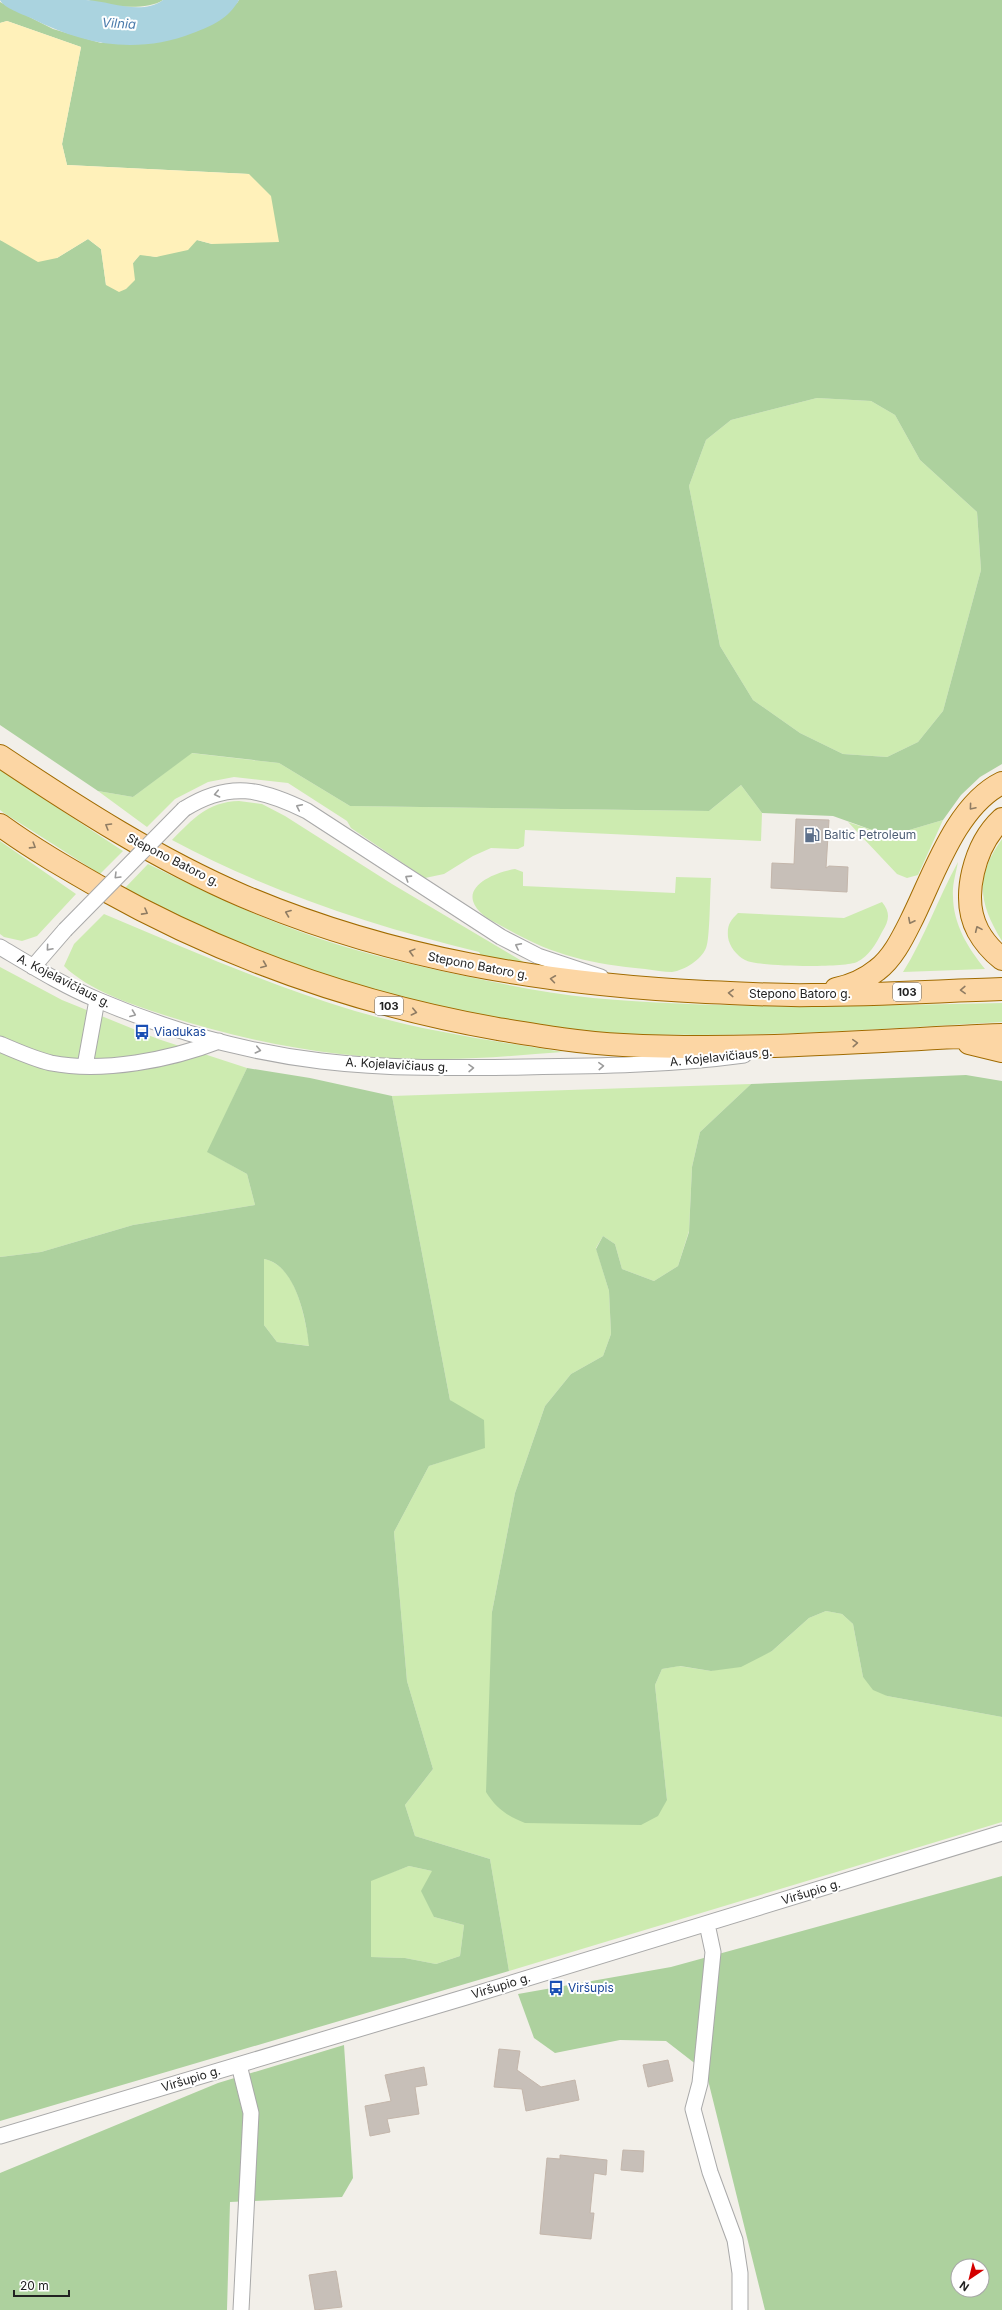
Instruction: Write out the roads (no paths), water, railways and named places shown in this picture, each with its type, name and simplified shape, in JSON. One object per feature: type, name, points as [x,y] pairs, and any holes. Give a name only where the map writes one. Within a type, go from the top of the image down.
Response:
[{"type":"main road","name":"Stepono Batoro g.","points":[[0,756],[110,828],[169,860],[242,895],[316,924],[438,960],[505,973],[634,988],[812,996],[1002,989]]},
{"type":"main road","points":[[812,996],[842,988],[859,981],[877,971],[888,960],[902,938],[956,827],[973,804],[994,786],[1002,783]]},
{"type":"main road","points":[[1002,819],[983,845],[972,875],[971,905],[977,930],[990,949],[1002,959]]},
{"type":"main road","name":"103","points":[[0,825],[67,868],[151,915],[230,952],[290,976],[369,1001],[456,1021],[554,1039],[622,1045],[692,1048],[816,1046],[944,1037],[1002,1035]]},
{"type":"main road","points":[[944,1037],[1002,1051]]},
{"type":"street","points":[[34,967],[65,930],[184,809],[200,799],[229,792],[252,791],[276,796],[307,811],[501,937],[538,956],[634,988]]},
{"type":"street","name":"A. Kojelavičiaus g.","points":[[0,947],[34,967],[97,1000],[157,1023],[219,1041],[273,1054],[320,1061],[389,1067],[459,1068],[595,1066],[704,1060],[816,1046]]},
{"type":"street","points":[[85,1066],[97,1000]]},
{"type":"street","points":[[0,1044],[51,1063],[85,1066],[121,1065],[194,1051],[219,1041]]},
{"type":"street","name":"Viršupio g.","points":[[0,2136],[707,1924],[1002,1833]]},
{"type":"street","points":[[707,1924],[713,1952],[700,2083],[693,2109],[710,2172],[735,2240],[740,2273],[740,2310]]},
{"type":"street","points":[[239,2065],[251,2113],[241,2310]]},
{"type":"water","name":"Vilnia","points":[[0,0],[86,0],[125,6],[145,7],[154,5],[163,0],[239,0],[235,7],[225,17],[200,30],[172,40],[151,44],[131,45],[110,44],[71,35],[5,6]]},
{"type":"place","name":"Baltic Petroleum","points":[[812,835]]},
{"type":"place","name":"Viadukas","points":[[142,1032]]},
{"type":"place","name":"Viršupis","points":[[556,1988]]}]
